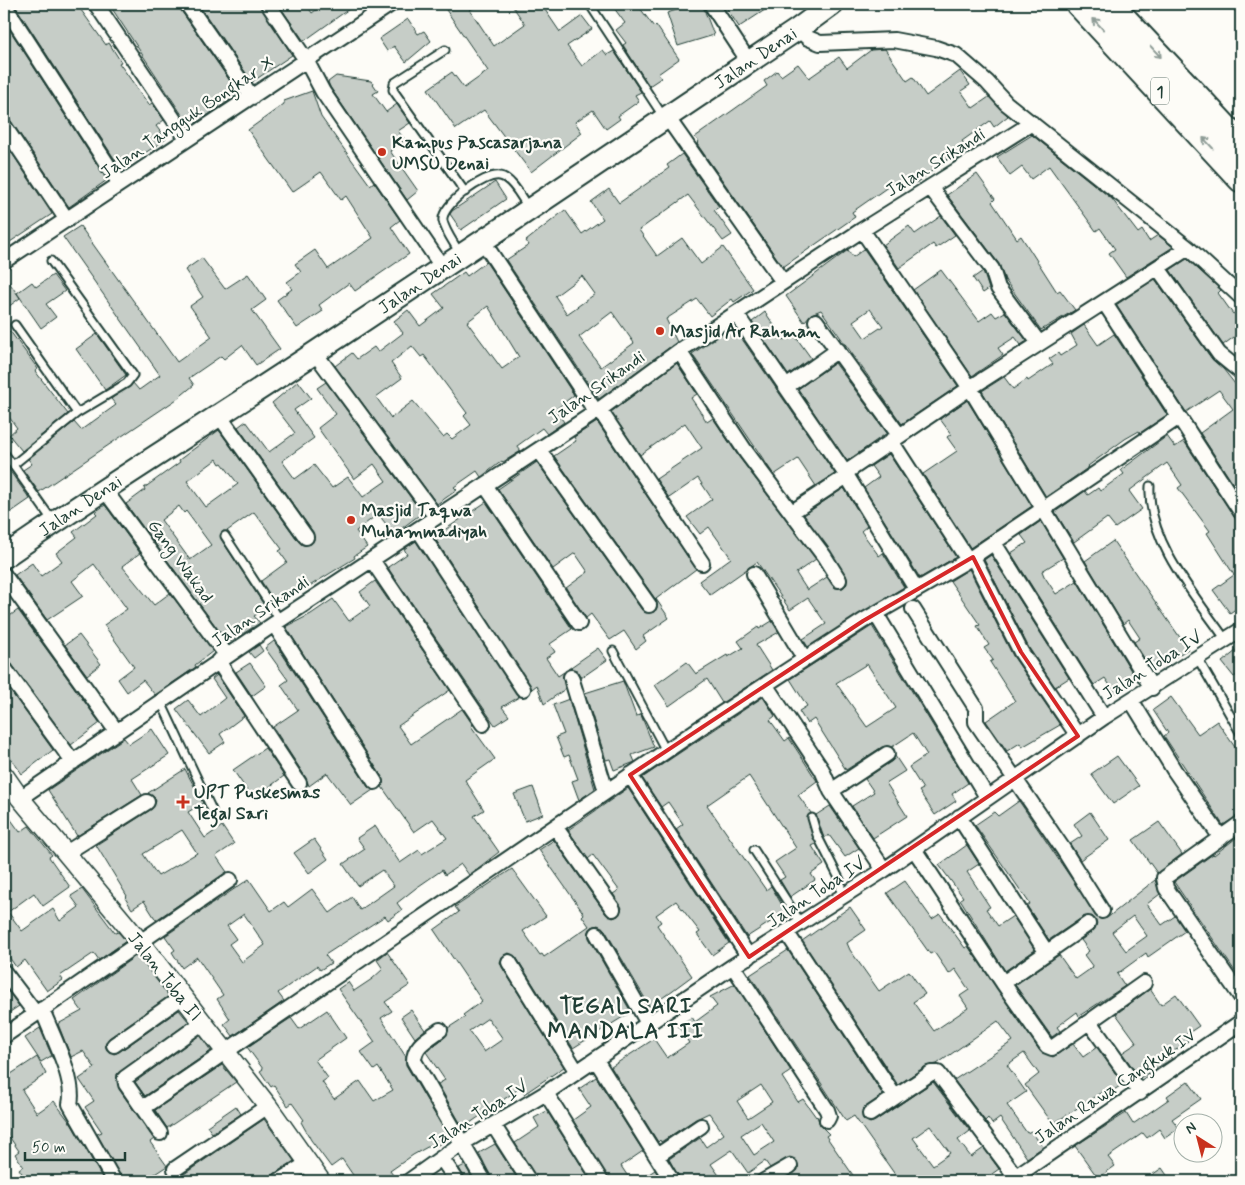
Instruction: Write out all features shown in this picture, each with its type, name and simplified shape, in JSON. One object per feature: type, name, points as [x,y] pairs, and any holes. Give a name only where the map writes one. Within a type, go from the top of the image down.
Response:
[{"type":"highway","name":"1","points":[[1079,4],[1241,179]]},
{"type":"highway","name":"1","points":[[1110,4],[1241,144]]},
{"type":"main road","name":"Jalan Denai","points":[[4,557],[104,489],[443,268],[798,29],[827,5]]},
{"type":"street","points":[[96,4],[188,139]]},
{"type":"street","points":[[187,4],[252,97]]},
{"type":"street","points":[[268,4],[308,64],[317,81],[443,268]]},
{"type":"street","name":"Jalan Tangguk Bongkar X","points":[[4,262],[252,97],[308,64],[390,4]]},
{"type":"street","points":[[711,4],[749,62]]},
{"type":"street","points":[[4,5],[120,184]]},
{"type":"street","points":[[798,29],[808,38],[820,43],[894,40],[919,43],[956,55],[987,82],[1006,103],[1188,248],[1241,296]]},
{"type":"street","points":[[666,118],[783,282]]},
{"type":"street","name":"Jalan Srikandi","points":[[20,798],[277,622],[539,450],[679,351],[862,230],[1032,123]]},
{"type":"street","points":[[4,126],[67,220]]},
{"type":"street","points":[[930,187],[992,269],[998,288],[1039,343]]},
{"type":"street","points":[[862,230],[970,388],[1152,688]]},
{"type":"street","points":[[482,240],[702,563]]},
{"type":"street","points":[[792,512],[895,438],[970,388],[1188,248]]},
{"type":"street","points":[[1158,268],[1219,354],[1241,372]]},
{"type":"street","points":[[1104,302],[1241,512]]},
{"type":"street","points":[[736,314],[846,475],[916,589]]},
{"type":"street","points":[[816,321],[838,350],[895,438],[970,559],[1021,652],[1078,736]]},
{"type":"street","points":[[786,387],[838,350]]},
{"type":"street","points":[[679,351],[746,452],[824,556],[839,580]]},
{"type":"street","points":[[315,353],[436,516]]},
{"type":"street","points":[[218,414],[306,537]]},
{"type":"street","points":[[143,1108],[556,828],[606,791],[766,686],[804,658],[916,589],[970,559],[1179,417]]},
{"type":"street","points":[[539,450],[650,605]]},
{"type":"street","points":[[485,485],[579,623]]},
{"type":"street","name":"Gang Wakad","points":[[104,489],[223,659],[299,783]]},
{"type":"street","points":[[418,529],[523,689]]},
{"type":"street","points":[[994,543],[1104,717]]},
{"type":"street","points":[[372,560],[483,724]]},
{"type":"street","points":[[754,574],[804,658]]},
{"type":"street","points":[[4,575],[117,732]]},
{"type":"street","points":[[914,609],[976,708],[976,722],[1063,849],[1102,911]]},
{"type":"street","points":[[876,614],[987,796]]},
{"type":"street","points":[[277,622],[375,782]]},
{"type":"street","name":"Jalan Toba IV","points":[[409,1181],[461,1144],[494,1126],[546,1093],[649,1025],[733,966],[884,870],[987,796],[1015,779],[1104,717],[1241,630]]},
{"type":"street","points":[[4,668],[73,762]]},
{"type":"street","points":[[571,676],[606,791]]},
{"type":"street","points":[[766,686],[822,770],[831,791],[884,870]]},
{"type":"street","points":[[1131,700],[1174,770],[1221,838]]},
{"type":"street","points":[[831,791],[887,754]]},
{"type":"street","name":"Jalan Toba II","points":[[4,774],[20,798],[141,943],[226,1052],[268,1106],[321,1181]]},
{"type":"street","points":[[630,775],[749,957]]},
{"type":"street","points":[[66,853],[148,802]]},
{"type":"street","points":[[959,817],[1047,953]]},
{"type":"street","points":[[1241,823],[1167,874],[1164,883],[1241,997]]},
{"type":"street","points":[[556,828],[613,909]]},
{"type":"street","points":[[914,849],[1003,983],[1049,1047],[1053,1047],[1144,983]]},
{"type":"street","points":[[4,1036],[230,880]]},
{"type":"street","points":[[1003,983],[1088,924]]},
{"type":"street","points":[[787,933],[895,1097]]},
{"type":"street","points":[[597,934],[649,1025]]},
{"type":"street","points":[[510,962],[577,1072]]},
{"type":"street","points":[[733,966],[827,1110],[829,1116],[827,1120]]},
{"type":"street","points":[[4,972],[39,1012],[70,1082],[72,1095],[70,1104],[114,1181]]},
{"type":"street","points":[[114,1044],[182,997]]},
{"type":"street","points":[[1090,1022],[1140,1093]]},
{"type":"street","name":"Jalan Rawa Cangkuk IV","points":[[1012,1179],[1241,1022]]},
{"type":"street","points":[[160,1133],[126,1084],[126,1075],[202,1023]]},
{"type":"street","points":[[440,1030],[414,1051],[414,1061],[484,1181]]},
{"type":"street","points":[[596,1060],[672,1181]]},
{"type":"street","points":[[870,1114],[931,1073],[938,1073],[1012,1179]]},
{"type":"street","points":[[546,1093],[601,1181]]},
{"type":"street","points":[[175,1169],[268,1106]]},
{"type":"street","points":[[494,1126],[529,1181]]},
{"type":"street","points":[[657,1156],[701,1126]]},
{"type":"street","points":[[442,1159],[457,1181]]},
{"type":"street","points":[[278,1181],[308,1162]]},
{"type":"street","points":[[764,1181],[790,1166]]},
{"type":"lane","points":[[592,8],[666,118]]},
{"type":"lane","points":[[445,50],[394,83],[393,90],[465,192]]},
{"type":"lane","points":[[461,255],[443,221],[446,208],[465,192],[492,177],[500,176],[507,179],[530,209]]},
{"type":"lane","points":[[13,466],[77,413],[127,383],[133,375],[51,261]]},
{"type":"lane","points":[[15,325],[77,413]]},
{"type":"lane","points":[[4,452],[54,523]]},
{"type":"lane","points":[[1150,486],[1149,498],[1162,544],[1226,641]]},
{"type":"lane","points":[[225,536],[277,622]]},
{"type":"lane","points":[[612,651],[666,751]]},
{"type":"lane","points":[[1198,658],[1241,734]]},
{"type":"lane","points":[[162,702],[212,810]]},
{"type":"lane","points":[[812,818],[817,835],[841,882],[840,898]]},
{"type":"lane","points":[[754,850],[801,924]]},
{"type":"highlighted area","points":[[973,557],[1021,652],[1078,736],[749,957],[630,775],[863,621]]},
{"type":"building","points":[[14,4],[87,4],[81,10],[106,45],[109,43],[121,62],[119,63],[149,105],[152,103],[164,120],[156,126],[166,139],[121,169]]},
{"type":"building","points":[[109,4],[178,4],[239,94],[190,127]]},
{"type":"building","points":[[198,4],[259,4],[292,55],[252,82]]},
{"type":"building","points":[[278,4],[306,4],[312,13],[324,4],[356,4],[304,41]]},
{"type":"building","points":[[442,4],[480,4],[470,10],[494,46],[525,24],[511,4],[541,4],[560,32],[582,16],[592,29],[567,46],[582,66],[603,50],[607,55],[614,51],[641,92],[635,95],[639,101],[618,116],[620,119],[606,129],[593,110],[575,122],[582,133],[531,172],[484,110],[456,129],[428,89],[452,72],[464,88],[488,71]]},
{"type":"building","points":[[611,4],[637,4],[654,27],[656,25],[679,59],[658,74],[661,78],[649,86],[623,45],[626,43],[616,30],[625,23]]},
{"type":"building","points":[[702,4],[714,35],[678,46],[667,13]]},
{"type":"building","points":[[724,4],[774,4],[739,27]]},
{"type":"building","points":[[408,19],[418,34],[424,31],[431,41],[406,62],[394,46],[387,51],[379,39]]},
{"type":"building","points":[[4,21],[107,180],[69,207],[11,121],[4,117]]},
{"type":"building","points":[[885,49],[907,81],[913,77],[926,96],[960,71],[970,85],[961,91],[973,108],[989,97],[1008,116],[994,127],[990,121],[962,141],[969,151],[954,162],[951,157],[916,183],[914,180],[901,190],[895,182],[852,212],[855,217],[783,267],[697,144],[699,142],[695,137],[767,86],[764,81],[777,71],[781,76],[798,64],[809,78],[839,57],[847,68],[871,50]]},
{"type":"building","name":"Kampus Pascasarjana UMSU Denai","points":[[336,76],[371,81],[378,91],[373,94],[386,112],[397,104],[410,123],[398,131],[405,140],[390,151],[418,191],[407,200],[330,87],[328,82]]},
{"type":"building","points":[[312,91],[321,117],[370,185],[374,182],[400,220],[391,227],[409,254],[355,291],[349,283],[319,305],[323,311],[297,328],[277,300],[292,289],[287,282],[301,272],[295,264],[315,250],[328,269],[373,238],[346,196],[341,200],[321,172],[292,192],[248,130],[284,104],[284,101]]},
{"type":"building","points":[[1032,135],[1112,199],[1138,233],[1142,230],[1149,241],[1158,235],[1173,247],[1126,277],[1109,253],[1115,249],[1100,228],[1096,231],[1049,166],[1031,179],[1022,167],[1010,176],[997,157]]},
{"type":"building","points":[[4,141],[52,214],[4,246]]},
{"type":"building","points":[[682,154],[719,207],[714,210],[732,235],[723,241],[688,195],[639,230],[657,256],[682,238],[701,264],[723,247],[753,289],[734,302],[732,299],[710,316],[697,299],[666,319],[677,342],[599,399],[506,260],[529,245],[526,241],[565,210],[582,234],[603,219],[591,202],[609,189],[619,203],[669,168],[667,165]],"holes":[[[582,276],[595,294],[567,314],[555,296]],[[612,312],[634,343],[601,367],[579,337]]]},
{"type":"building","points":[[977,174],[995,199],[992,202],[1017,239],[1021,236],[1057,292],[1060,290],[1075,310],[1041,330],[1005,280],[999,264],[947,195]]},
{"type":"building","points":[[495,182],[506,199],[461,230],[450,214],[452,211]]},
{"type":"building","points":[[941,216],[955,235],[936,248],[933,244],[899,268],[883,245],[909,226],[915,234]]},
{"type":"building","points":[[80,226],[177,362],[212,337],[190,306],[203,297],[185,270],[202,258],[225,289],[248,274],[266,300],[252,310],[280,349],[256,365],[242,345],[224,359],[221,356],[189,378],[194,385],[177,399],[39,492],[23,470],[32,464],[28,459],[74,422],[81,430],[116,405],[111,399],[133,383],[139,390],[160,375],[63,237]]},
{"type":"building","points":[[864,249],[958,386],[902,424],[821,310],[811,314],[804,322],[786,296],[848,250],[853,257]],"holes":[[[870,309],[883,326],[865,338],[853,321]]]},
{"type":"building","points":[[1187,259],[1221,290],[1218,293],[1233,314],[1241,308],[1241,332],[1223,345],[1170,270]]},
{"type":"building","points":[[486,262],[574,395],[555,410],[564,422],[547,434],[542,428],[517,446],[521,451],[502,461],[481,477],[477,471],[454,487],[457,490],[437,504],[335,366],[352,353],[357,359],[374,347],[378,352],[403,333],[394,321],[408,310],[420,326],[444,308],[433,294],[464,272],[467,276]],"holes":[[[488,306],[519,357],[502,369],[467,322]],[[412,346],[421,357],[424,355],[467,413],[464,416],[471,425],[452,439],[447,434],[443,437],[413,401],[391,418],[376,397],[402,378],[391,363]]]},
{"type":"building","points":[[941,270],[979,321],[992,312],[996,317],[1005,312],[1027,341],[1021,345],[1015,337],[998,348],[1003,355],[972,376],[913,290]]},
{"type":"building","points":[[983,271],[989,289],[983,293],[973,278]]},
{"type":"building","points":[[4,275],[20,298],[4,310]]},
{"type":"building","points":[[53,275],[65,291],[46,304],[56,317],[41,328],[17,293],[32,282],[36,287]]},
{"type":"building","points":[[1155,279],[1212,359],[1235,384],[1241,381],[1241,496],[1200,433],[1233,409],[1219,390],[1186,412],[1116,305]]},
{"type":"building","points":[[765,312],[784,340],[793,333],[811,358],[788,375],[752,322]]},
{"type":"building","points":[[1084,325],[1098,345],[1114,334],[1167,415],[1140,433],[1139,431],[1125,439],[1046,497],[982,391],[1004,377],[1013,389],[1027,379],[1028,381],[1053,364],[1049,359],[1058,353],[1060,356],[1077,345],[1071,334]]},
{"type":"building","points":[[733,326],[835,474],[816,486],[798,459],[774,475],[692,354]]},
{"type":"building","points":[[10,331],[38,369],[35,371],[68,414],[22,451],[9,435],[17,428],[4,410],[4,335]]},
{"type":"building","points":[[97,334],[126,375],[105,390],[76,349]]},
{"type":"building","points":[[677,363],[697,394],[691,398],[707,422],[713,418],[739,457],[816,559],[796,573],[807,590],[827,577],[835,588],[843,588],[847,584],[846,575],[804,515],[844,488],[867,526],[861,531],[879,556],[883,553],[904,587],[808,647],[803,639],[826,624],[808,598],[790,610],[757,562],[710,595],[699,581],[731,558],[709,527],[700,534],[687,517],[712,499],[698,478],[669,498],[656,479],[702,448],[685,423],[640,455],[611,412]]},
{"type":"building","points":[[835,363],[887,433],[847,461],[798,389]]},
{"type":"building","points":[[298,381],[311,398],[294,410],[314,438],[282,461],[295,479],[314,465],[332,488],[348,477],[363,497],[386,481],[374,464],[354,479],[318,428],[336,414],[317,388],[326,382],[422,513],[394,534],[378,514],[356,531],[367,547],[354,556],[355,558],[308,587],[305,583],[281,601],[279,598],[274,601],[261,581],[287,562],[279,551],[282,549],[254,512],[227,531],[223,531],[221,539],[266,608],[254,616],[260,623],[228,643],[126,504],[219,430],[299,542],[303,545],[311,544],[314,540],[313,532],[238,427],[246,421],[269,452],[295,433],[272,403]],"holes":[[[217,459],[238,484],[206,507],[187,481]],[[179,506],[184,513],[186,511],[211,545],[190,560],[161,520]]]},
{"type":"building","points":[[967,400],[1032,506],[970,548],[923,474],[957,451],[947,437],[951,434],[940,419]]},
{"type":"building","points":[[597,422],[696,569],[656,599],[669,618],[643,636],[646,641],[636,649],[624,631],[610,640],[591,614],[586,618],[566,588],[588,572],[575,553],[553,569],[498,489],[537,462],[642,610],[646,613],[654,612],[657,608],[656,600],[554,456],[576,441],[574,437]]},
{"type":"building","points":[[1167,436],[1175,447],[1184,441],[1241,527],[1241,605],[1230,613],[1213,590],[1234,575],[1207,533],[1210,531],[1178,488],[1182,485],[1167,463],[1129,491],[1142,509],[1115,528],[1107,518],[1074,542],[1055,512],[1085,491],[1088,495],[1098,488],[1100,491],[1124,474],[1121,470]]},
{"type":"building","points":[[889,454],[956,557],[920,578],[864,488],[879,477],[871,466]]},
{"type":"building","points":[[4,463],[30,499],[4,517]]},
{"type":"building","points":[[486,502],[572,629],[550,644],[555,652],[546,658],[558,676],[564,672],[565,689],[544,704],[537,685],[532,689],[434,537]]},
{"type":"building","points":[[105,505],[140,553],[122,566],[154,605],[170,593],[213,651],[195,665],[196,667],[155,695],[143,680],[127,692],[118,679],[134,667],[104,625],[127,609],[94,564],[72,581],[83,596],[47,620],[15,575],[32,563],[41,576],[62,561],[56,553],[77,537],[73,532],[97,514],[95,512]]},
{"type":"building","points":[[1041,521],[1063,558],[1042,571],[1044,576],[1056,594],[1077,581],[1136,679],[1115,693],[1105,678],[1094,685],[1011,553],[1027,543],[1021,535]]},
{"type":"building","points":[[416,541],[519,697],[502,707],[509,716],[495,725],[388,567],[407,554],[404,549]]},
{"type":"building","points":[[1113,541],[1188,649],[1172,659],[1169,655],[1151,669],[1134,642],[1140,638],[1128,620],[1123,624],[1085,561]]},
{"type":"building","points":[[991,555],[1069,678],[1055,687],[1029,648],[984,560]]},
{"type":"building","points":[[969,569],[1013,656],[1060,725],[1022,747],[1020,743],[1007,751],[986,721],[1015,701],[990,662],[993,660],[984,648],[989,645],[977,626],[980,625],[950,581]]},
{"type":"building","points":[[375,581],[450,690],[398,726],[411,744],[462,709],[473,725],[471,726],[495,759],[465,780],[484,810],[474,816],[499,852],[469,875],[461,864],[445,875],[442,870],[397,903],[402,910],[388,920],[385,916],[325,955],[331,963],[320,970],[317,966],[278,993],[284,1001],[233,1036],[224,1024],[230,1019],[217,999],[223,995],[197,957],[182,968],[172,952],[175,950],[165,936],[249,879],[271,911],[284,902],[288,907],[312,889],[330,913],[352,897],[360,910],[394,886],[382,870],[358,886],[343,864],[365,849],[357,838],[375,826],[400,863],[419,850],[422,854],[447,838],[433,819],[414,832],[382,787],[382,777],[286,627],[311,614],[333,599],[349,621],[370,606],[360,592]],"holes":[[[244,914],[265,945],[242,962],[229,944],[236,939],[227,926]]]},
{"type":"building","points":[[18,610],[100,723],[71,745],[11,663],[4,659],[4,620]]},
{"type":"building","points":[[772,621],[779,632],[756,645],[772,670],[722,703],[707,679],[669,706],[655,685],[687,662],[696,674],[727,655],[728,657],[743,648],[738,641],[758,627],[759,629]]},
{"type":"building","points":[[872,626],[968,783],[952,794],[956,801],[935,815],[919,791],[923,789],[909,767],[927,755],[913,733],[892,747],[882,747],[846,770],[814,719],[807,724],[799,711],[807,706],[790,679]],"holes":[[[867,664],[896,708],[867,727],[836,683]]]},
{"type":"building","points":[[79,635],[101,664],[87,675],[65,645]]},
{"type":"building","points":[[274,641],[368,787],[373,790],[351,805],[327,773],[309,786],[306,778],[273,727],[298,710],[281,685],[288,680],[265,648]]},
{"type":"building","points":[[259,645],[263,651],[254,658],[249,652]]},
{"type":"building","points":[[1241,647],[1241,672],[1234,677],[1222,662]]},
{"type":"building","points":[[598,648],[607,660],[581,678],[577,670],[568,669]]},
{"type":"building","points":[[250,663],[266,686],[252,696],[236,672]]},
{"type":"building","points":[[217,675],[244,716],[220,734],[225,742],[209,753],[176,709],[188,700],[201,717],[225,698],[212,679]]},
{"type":"building","points":[[623,681],[636,716],[641,715],[654,747],[632,755],[635,762],[614,770],[610,759],[606,760],[585,693]]},
{"type":"building","points":[[4,682],[53,750],[22,774],[4,749]]},
{"type":"building","points":[[763,697],[775,716],[770,720],[785,741],[789,738],[817,781],[798,795],[811,813],[807,817],[816,844],[812,846],[824,865],[811,874],[815,880],[790,897],[780,880],[785,877],[775,862],[796,848],[749,776],[707,805],[766,890],[771,886],[786,912],[747,937],[676,829],[683,824],[668,802],[661,807],[642,778]]},
{"type":"building","points":[[1171,697],[1198,734],[1217,721],[1241,756],[1241,814],[1223,825],[1164,736],[1168,733],[1153,710]]},
{"type":"building","points":[[569,699],[595,789],[579,800],[572,781],[578,779],[569,755],[564,757],[556,737],[564,734],[553,705]]},
{"type":"building","points":[[152,729],[169,755],[132,779],[142,795],[77,836],[48,790],[124,738],[129,744]]},
{"type":"building","points":[[265,748],[284,776],[253,799],[233,770]]},
{"type":"building","points":[[895,756],[905,771],[886,783],[907,816],[873,838],[852,806],[874,792],[865,779],[892,761]]},
{"type":"building","points":[[1117,756],[1139,786],[1113,804],[1091,774]]},
{"type":"building","points":[[185,769],[203,803],[188,812],[205,838],[222,826],[234,844],[216,856],[227,872],[156,920],[144,901],[132,909],[125,898],[127,896],[96,845],[152,809],[156,801],[148,793]],"holes":[[[182,830],[197,853],[158,876],[143,854]]]},
{"type":"building","points":[[533,787],[543,814],[525,821],[514,794]]},
{"type":"building","points":[[628,788],[729,943],[712,955],[697,934],[700,932],[676,901],[656,915],[661,922],[657,925],[692,976],[650,1007],[605,930],[598,925],[592,927],[588,933],[589,938],[631,1012],[573,1048],[516,957],[509,953],[504,955],[500,962],[502,967],[564,1067],[524,1094],[520,1088],[463,1128],[438,1084],[445,1080],[426,1052],[445,1037],[448,1028],[465,1017],[463,1015],[482,1001],[434,930],[459,912],[455,907],[512,869],[546,916],[523,931],[540,955],[542,954],[544,957],[589,926],[582,916],[584,914],[539,850],[554,840],[606,914],[613,918],[618,916],[622,908],[613,894],[619,890],[593,855],[588,859],[568,830]],"holes":[[[488,1018],[503,1039],[484,1052],[469,1031]]]},
{"type":"building","points":[[1019,801],[1098,918],[1107,918],[1155,880],[1160,894],[1147,904],[1162,925],[1175,916],[1185,931],[1148,957],[1146,953],[1117,974],[1125,986],[1079,1016],[1077,1012],[1057,1027],[1060,1031],[1052,1037],[1015,985],[1059,955],[1076,979],[1093,967],[1084,955],[1089,951],[1081,940],[1093,931],[1097,923],[1092,916],[1083,917],[1049,940],[1027,906],[1030,904],[975,825],[994,812],[998,816]],"holes":[[[1133,916],[1147,936],[1126,951],[1112,932]]]},
{"type":"building","points":[[830,806],[859,848],[845,857],[829,835],[824,838],[816,815]]},
{"type":"building","points":[[4,810],[20,832],[29,826],[52,855],[49,857],[70,887],[43,906],[34,893],[8,912],[22,931],[53,909],[60,921],[79,907],[71,896],[82,889],[115,933],[118,932],[126,941],[99,960],[94,953],[60,976],[63,980],[47,991],[25,960],[16,967],[4,950]]},
{"type":"building","points":[[1090,812],[1109,840],[1080,860],[1070,844],[1082,836],[1074,824]]},
{"type":"building","points":[[1159,822],[1182,854],[1157,873],[1133,840]]},
{"type":"building","points":[[1241,836],[1241,980],[1174,882]]},
{"type":"building","points":[[314,839],[328,859],[309,873],[294,853]]},
{"type":"building","points":[[967,845],[979,864],[967,872],[990,907],[986,909],[998,926],[1013,916],[1035,950],[1005,971],[960,899],[963,897],[939,865]]},
{"type":"building","points":[[905,881],[932,919],[940,914],[965,948],[968,946],[1040,1051],[1053,1057],[1073,1044],[1083,1057],[1097,1047],[1123,1084],[1111,1092],[1108,1088],[1053,1124],[1025,1085],[1039,1074],[1024,1053],[1007,1065],[1026,1092],[1007,1105],[1027,1133],[1031,1131],[1043,1147],[1027,1158],[1000,1118],[992,1124],[988,1118],[985,1121],[954,1080],[1013,1041],[998,1021],[937,1064],[926,1066],[898,1085],[802,941],[850,907],[866,930],[847,943],[850,950],[879,991],[909,971],[925,994],[913,1002],[934,1031],[968,1008],[960,996],[969,990],[955,969],[949,974],[934,952],[930,954],[887,893]]},
{"type":"building","points":[[788,950],[883,1095],[862,1110],[863,1119],[870,1123],[875,1121],[933,1082],[970,1131],[958,1140],[971,1157],[984,1148],[999,1169],[982,1181],[901,1181],[854,1116],[846,1121],[750,975]],"holes":[[[930,1126],[950,1153],[933,1165],[913,1138]]]},
{"type":"building","points":[[387,952],[410,985],[385,1002],[392,1011],[381,1018],[406,1057],[406,1065],[449,1138],[433,1148],[431,1145],[413,1155],[390,1171],[393,1175],[384,1181],[357,1181],[342,1159],[331,1167],[311,1140],[301,1122],[304,1120],[292,1103],[288,1106],[274,1085],[271,1087],[260,1071],[263,1069],[247,1047],[291,1018],[299,1029],[327,1010],[346,1038],[315,1060],[328,1078],[322,1082],[334,1099],[360,1081],[374,1101],[393,1090],[378,1067],[374,1070],[361,1052],[375,1042],[338,989],[348,982],[354,991],[372,979],[383,969],[377,960]]},
{"type":"building","points":[[137,955],[169,996],[109,1038],[105,1045],[107,1050],[114,1054],[119,1052],[179,1010],[189,1022],[117,1074],[119,1089],[154,1139],[150,1142],[167,1166],[144,1181],[123,1181],[97,1134],[102,1132],[85,1107],[94,1101],[79,1079],[95,1068],[83,1051],[71,1057],[58,1024],[82,1011],[74,1000]]},
{"type":"building","points":[[735,984],[791,1071],[782,1077],[798,1102],[803,1099],[817,1116],[820,1125],[829,1134],[826,1136],[857,1181],[781,1181],[798,1170],[797,1161],[790,1157],[770,1168],[765,1161],[748,1173],[732,1150],[711,1164],[723,1181],[681,1181],[669,1159],[700,1138],[706,1147],[724,1134],[709,1113],[658,1142],[611,1067],[654,1039],[667,1058],[689,1043],[678,1026],[692,1017],[695,1022],[717,1006],[710,997]],"holes":[[[761,1085],[772,1102],[748,1118],[737,1101]],[[761,1122],[774,1142],[754,1155],[741,1135]]]},
{"type":"building","points":[[4,986],[19,1006],[4,1016]]},
{"type":"building","points":[[1150,989],[1161,1005],[1176,994],[1199,1026],[1184,1036],[1188,1041],[1169,1055],[1172,1059],[1140,1078],[1122,1053],[1137,1043],[1116,1014]]},
{"type":"building","points":[[411,1010],[425,1030],[415,1038],[401,1017]]},
{"type":"building","points":[[40,1028],[54,1060],[51,1056],[41,1062],[25,1038]]},
{"type":"building","points":[[200,1035],[211,1051],[145,1096],[135,1082]]},
{"type":"building","points":[[37,1057],[46,1074],[22,1090],[37,1113],[54,1101],[72,1125],[104,1181],[27,1181],[19,1169],[23,1166],[15,1154],[19,1151],[4,1129],[4,1063],[11,1074]]},
{"type":"building","points":[[222,1065],[236,1082],[167,1128],[155,1110]]},
{"type":"building","points":[[596,1077],[643,1151],[621,1166],[631,1181],[610,1181],[573,1120],[591,1107],[579,1089]]},
{"type":"building","points":[[1188,1081],[1201,1099],[1182,1112],[1172,1112],[1172,1133],[1165,1138],[1159,1129],[1147,1138],[1143,1133],[1108,1157],[1115,1166],[1098,1178],[1075,1146],[1126,1113],[1133,1124],[1169,1099],[1167,1096]]},
{"type":"building","points":[[236,1106],[241,1114],[212,1133],[207,1126]]},
{"type":"building","points":[[547,1111],[591,1181],[538,1181],[515,1143],[539,1127],[534,1118]]},
{"type":"building","points":[[264,1119],[294,1161],[274,1174],[270,1181],[174,1181]]},
{"type":"building","points":[[495,1144],[519,1181],[493,1181],[479,1153]]},
{"type":"building","points":[[465,1165],[474,1181],[466,1181],[459,1168]]},
{"type":"building","points":[[1162,1168],[1171,1181],[1143,1181]]},
{"type":"building","points":[[655,1170],[662,1181],[638,1181]]},
{"type":"place","name":"Kampus Pascasarjana UMSU Denai","points":[[382,152]]},
{"type":"place","name":"Masjid Ar Rahman","points":[[660,331]]},
{"type":"place","name":"Masjid Taqwa Muhammadiyah","points":[[351,520]]},
{"type":"place","name":"UPT Puskesmas Tegal Sari","points":[[183,802]]},
{"type":"district","name":"TEGAL SARI MANDALA III","points":[[626,1018]]}]
